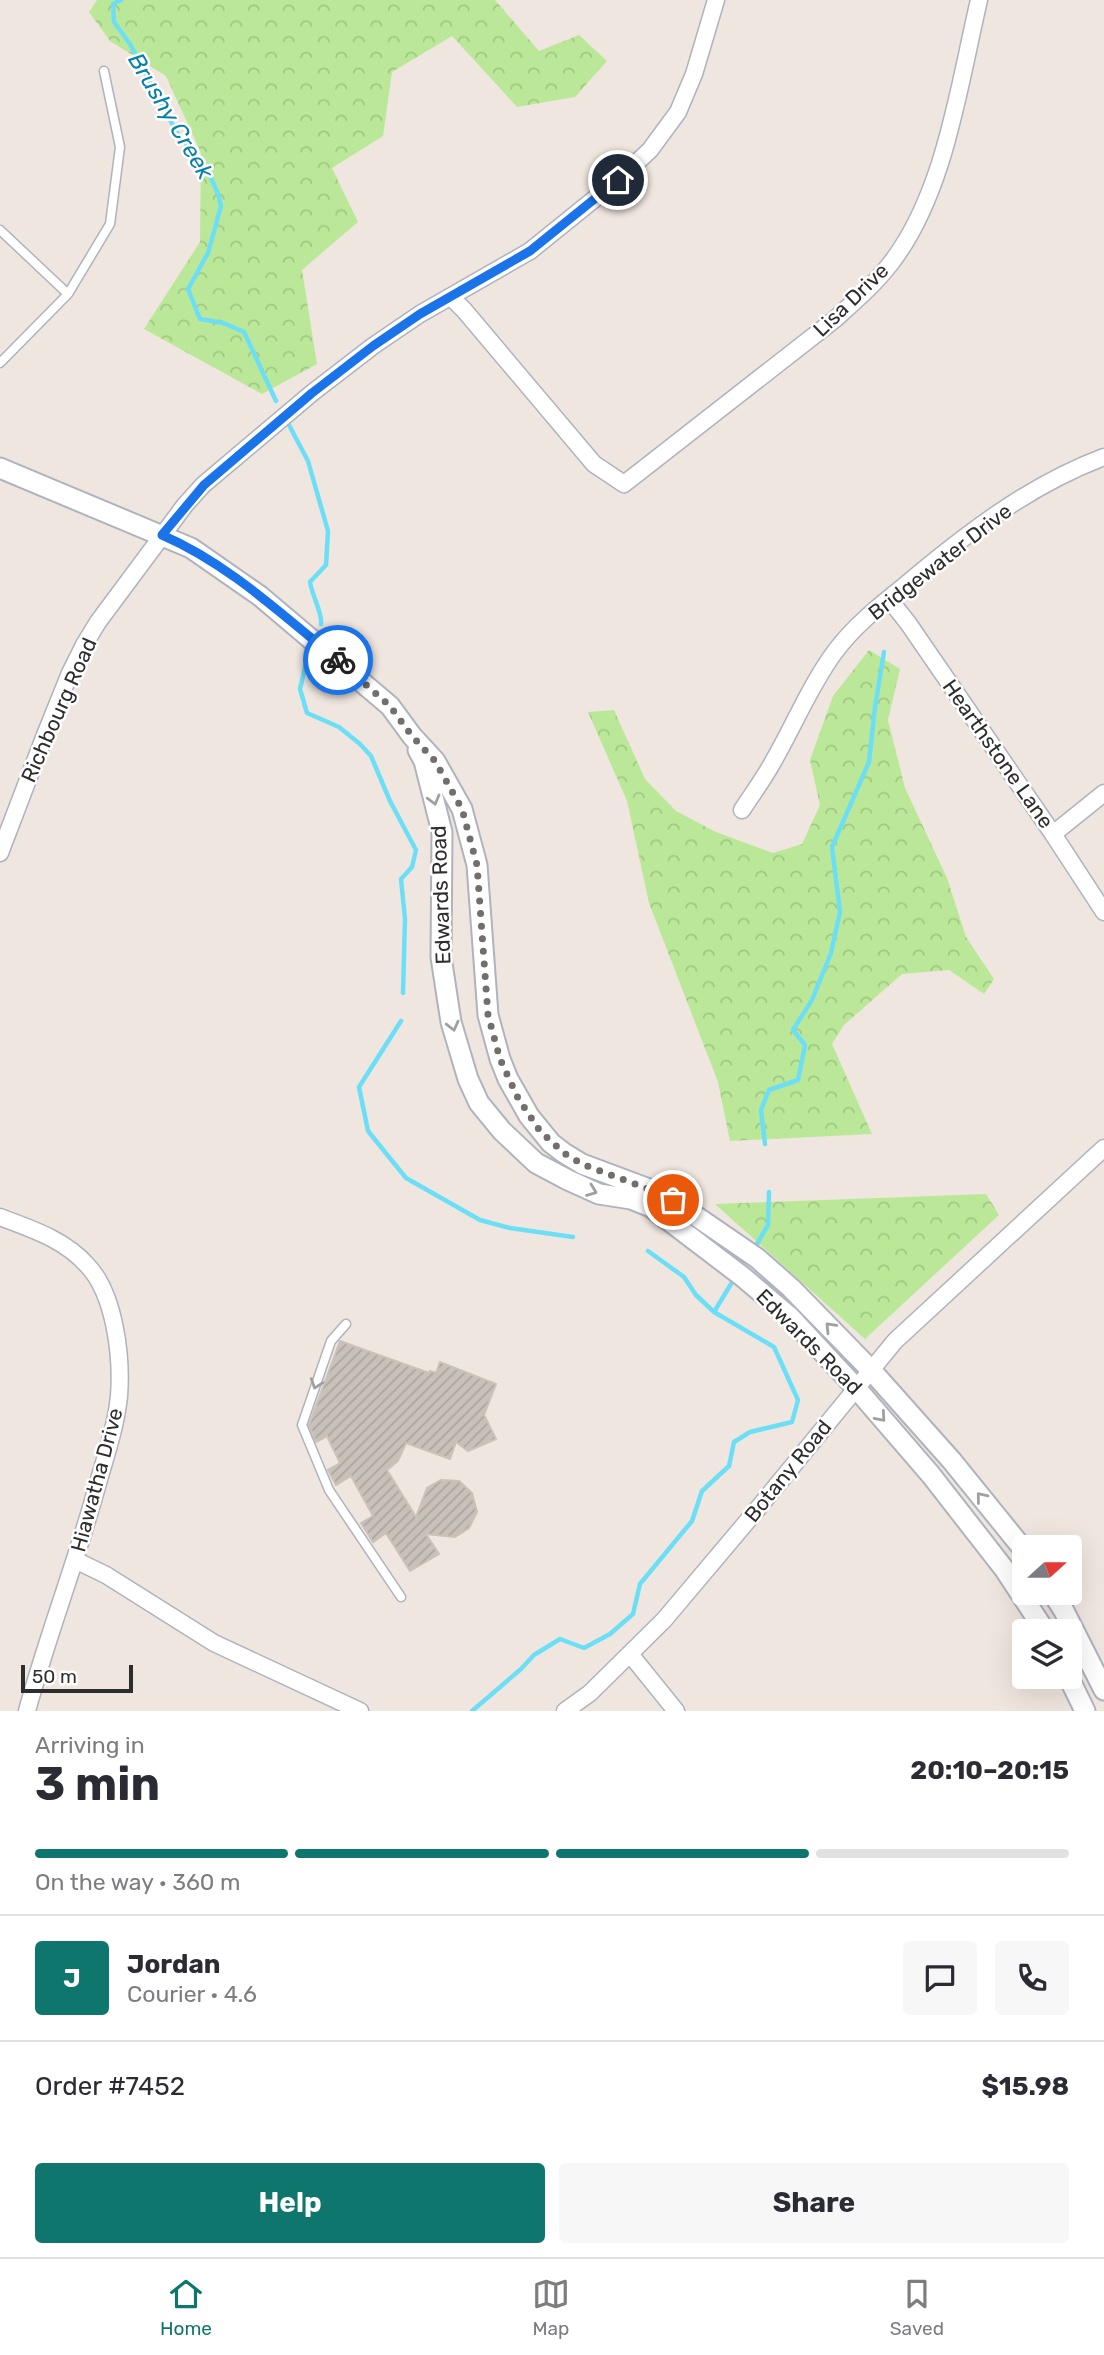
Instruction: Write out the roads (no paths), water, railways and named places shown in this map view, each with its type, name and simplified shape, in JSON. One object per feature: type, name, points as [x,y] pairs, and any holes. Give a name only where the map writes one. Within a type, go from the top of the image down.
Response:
[{"type":"street","name":"Richbourg Road","points":[[0,853],[70,673],[84,645],[162,535],[204,485],[312,393],[420,314],[530,251],[590,204],[650,150],[687,94],[716,0]]},
{"type":"street","name":"Lisa Drive","points":[[451,297],[594,464],[624,484],[834,320],[866,292],[891,263],[911,233],[942,158],[979,0]]},
{"type":"street","name":"Bridgewater Drive","points":[[742,810],[773,763],[833,654],[853,630],[933,561],[1023,498],[1063,475],[1104,457]]},
{"type":"street","name":"Edwards Road","points":[[0,468],[191,548],[260,596],[390,706],[435,761],[452,788],[469,830],[478,875],[488,1015],[508,1079],[529,1116],[564,1153],[582,1164],[664,1195],[757,1258],[791,1288],[871,1370],[952,1461],[1012,1535]]},
{"type":"street","name":"Hearthstone Lane","points":[[888,599],[908,623],[1054,834],[1104,912]]},
{"type":"street","name":"Edwards Road","points":[[412,736],[424,761],[442,832],[441,957],[451,1022],[468,1079],[479,1103],[502,1131],[536,1163],[599,1194],[631,1199],[650,1207],[790,1317],[856,1388],[1012,1567]]},
{"type":"street","points":[[1054,834],[1104,793]]},
{"type":"street","name":"Botany Road","points":[[565,1711],[590,1693],[664,1620],[895,1341],[1104,1148]]},
{"type":"street","name":"Hiawatha Drive","points":[[0,1216],[38,1231],[71,1250],[88,1265],[97,1277],[109,1304],[117,1344],[119,1396],[112,1434],[27,1711]]},
{"type":"street","points":[[75,1560],[106,1575],[214,1643],[360,1711]]},
{"type":"street","points":[[1060,1605],[1104,1690]]},
{"type":"street","points":[[630,1654],[676,1711]]},
{"type":"street","points":[[1074,1689],[1085,1711]]},
{"type":"lane","points":[[0,363],[68,294],[110,224],[120,147],[104,71]]},
{"type":"lane","points":[[0,230],[68,294]]},
{"type":"lane","points":[[346,1324],[331,1341],[302,1425],[329,1490],[401,1597]]},
{"type":"waterway","name":"Brushy Creek","points":[[121,0],[113,4],[114,22],[130,44],[176,131],[211,178],[221,206],[208,253],[188,289],[200,319],[223,323],[244,332],[276,401]]},
{"type":"waterway","name":"Brushy Creek","points":[[289,425],[308,461],[328,531],[326,565],[310,582],[321,624]]},
{"type":"waterway","points":[[765,1144],[761,1110],[769,1090],[798,1080],[805,1045],[793,1030],[812,1000],[831,953],[840,912],[832,847],[869,762],[884,652]]},
{"type":"waterway","name":"Brushy Creek","points":[[307,659],[300,689],[307,713],[339,727],[371,756],[390,801],[416,850],[412,867],[401,879],[405,919],[403,993]]},
{"type":"waterway","name":"Brushy Creek","points":[[401,1021],[359,1087],[368,1131],[406,1178],[480,1220],[510,1228],[573,1237]]},
{"type":"waterway","points":[[757,1244],[768,1225],[769,1192]]},
{"type":"waterway","name":"Brushy Creek","points":[[472,1711],[534,1655],[560,1639],[584,1648],[610,1634],[633,1614],[640,1584],[692,1521],[702,1491],[729,1466],[734,1442],[750,1432],[792,1422],[798,1400],[774,1347],[714,1312],[696,1295],[684,1277],[648,1251]]},
{"type":"waterway","points":[[714,1312],[731,1284]]}]
